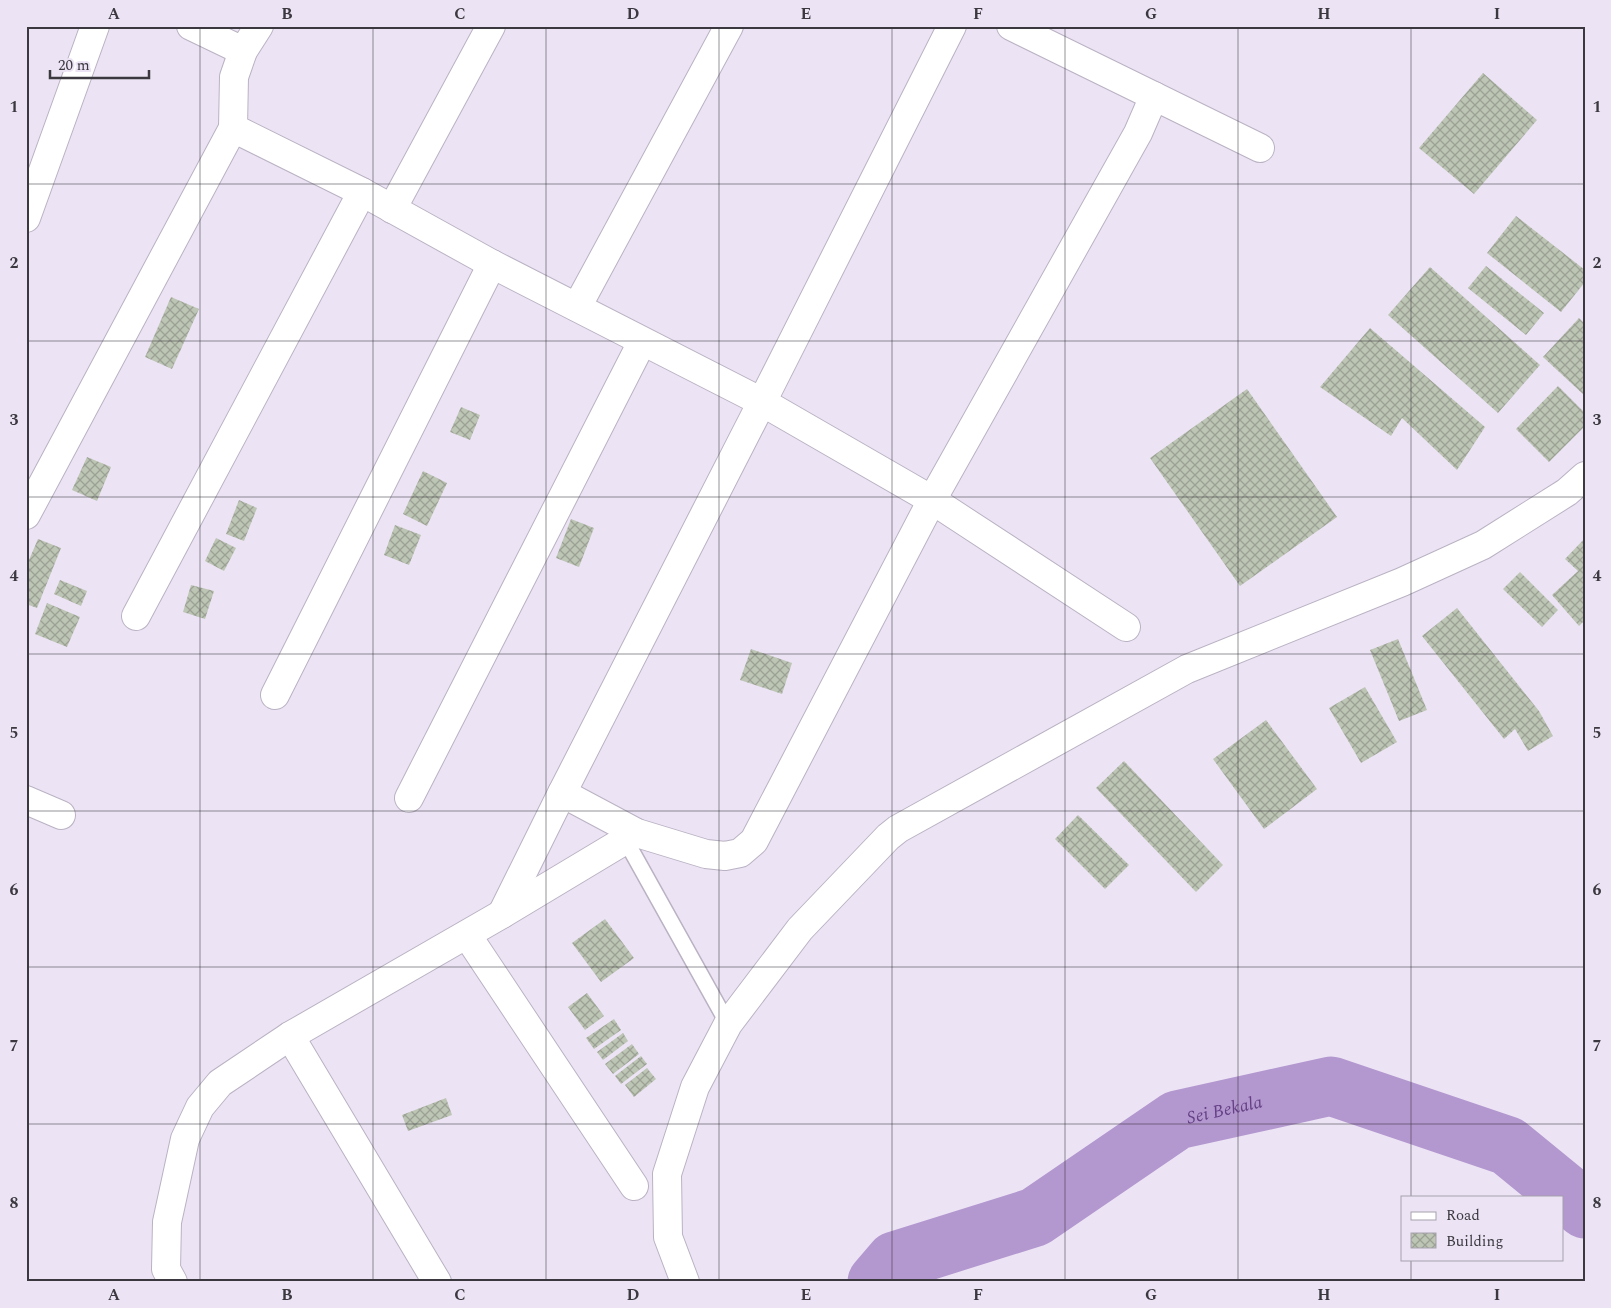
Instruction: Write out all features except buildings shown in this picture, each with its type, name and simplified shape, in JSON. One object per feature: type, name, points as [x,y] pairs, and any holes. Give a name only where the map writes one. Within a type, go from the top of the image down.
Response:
[{"type":"street","points":[[26,218],[95,26]]},
{"type":"street","points":[[192,26],[243,51]]},
{"type":"street","points":[[26,515],[232,128],[234,77],[243,51],[258,26]]},
{"type":"street","points":[[392,208],[491,26]]},
{"type":"street","points":[[577,307],[729,26]]},
{"type":"street","points":[[502,914],[562,792],[952,26]]},
{"type":"street","points":[[1011,26],[1260,148]]},
{"type":"street","points":[[562,792],[632,837],[706,854],[725,856],[740,853],[754,841],[932,500],[1138,133],[1154,96]]},
{"type":"street","points":[[232,128],[362,192],[492,264],[762,402],[932,500],[1126,627]]},
{"type":"street","points":[[136,616],[362,192]]},
{"type":"street","points":[[275,695],[492,264]]},
{"type":"street","points":[[409,798],[642,342]]},
{"type":"street","points":[[684,1282],[668,1236],[667,1174],[695,1087],[728,1024],[800,929],[898,829],[1187,669],[1402,582],[1483,545],[1567,492],[1585,476]]},
{"type":"street","points":[[26,800],[61,815]]},
{"type":"street","points":[[173,1282],[166,1269],[167,1222],[185,1139],[200,1107],[220,1083],[290,1036],[467,935],[632,837]]},
{"type":"street","points":[[467,935],[634,1186]]},
{"type":"street","points":[[290,1036],[436,1282]]},
{"type":"lane","points":[[632,837],[728,1024]]},
{"type":"waterway","name":"Sei Bekala","points":[[877,1282],[895,1261],[1035,1217],[1177,1120],[1331,1086],[1508,1146],[1585,1209]]}]
